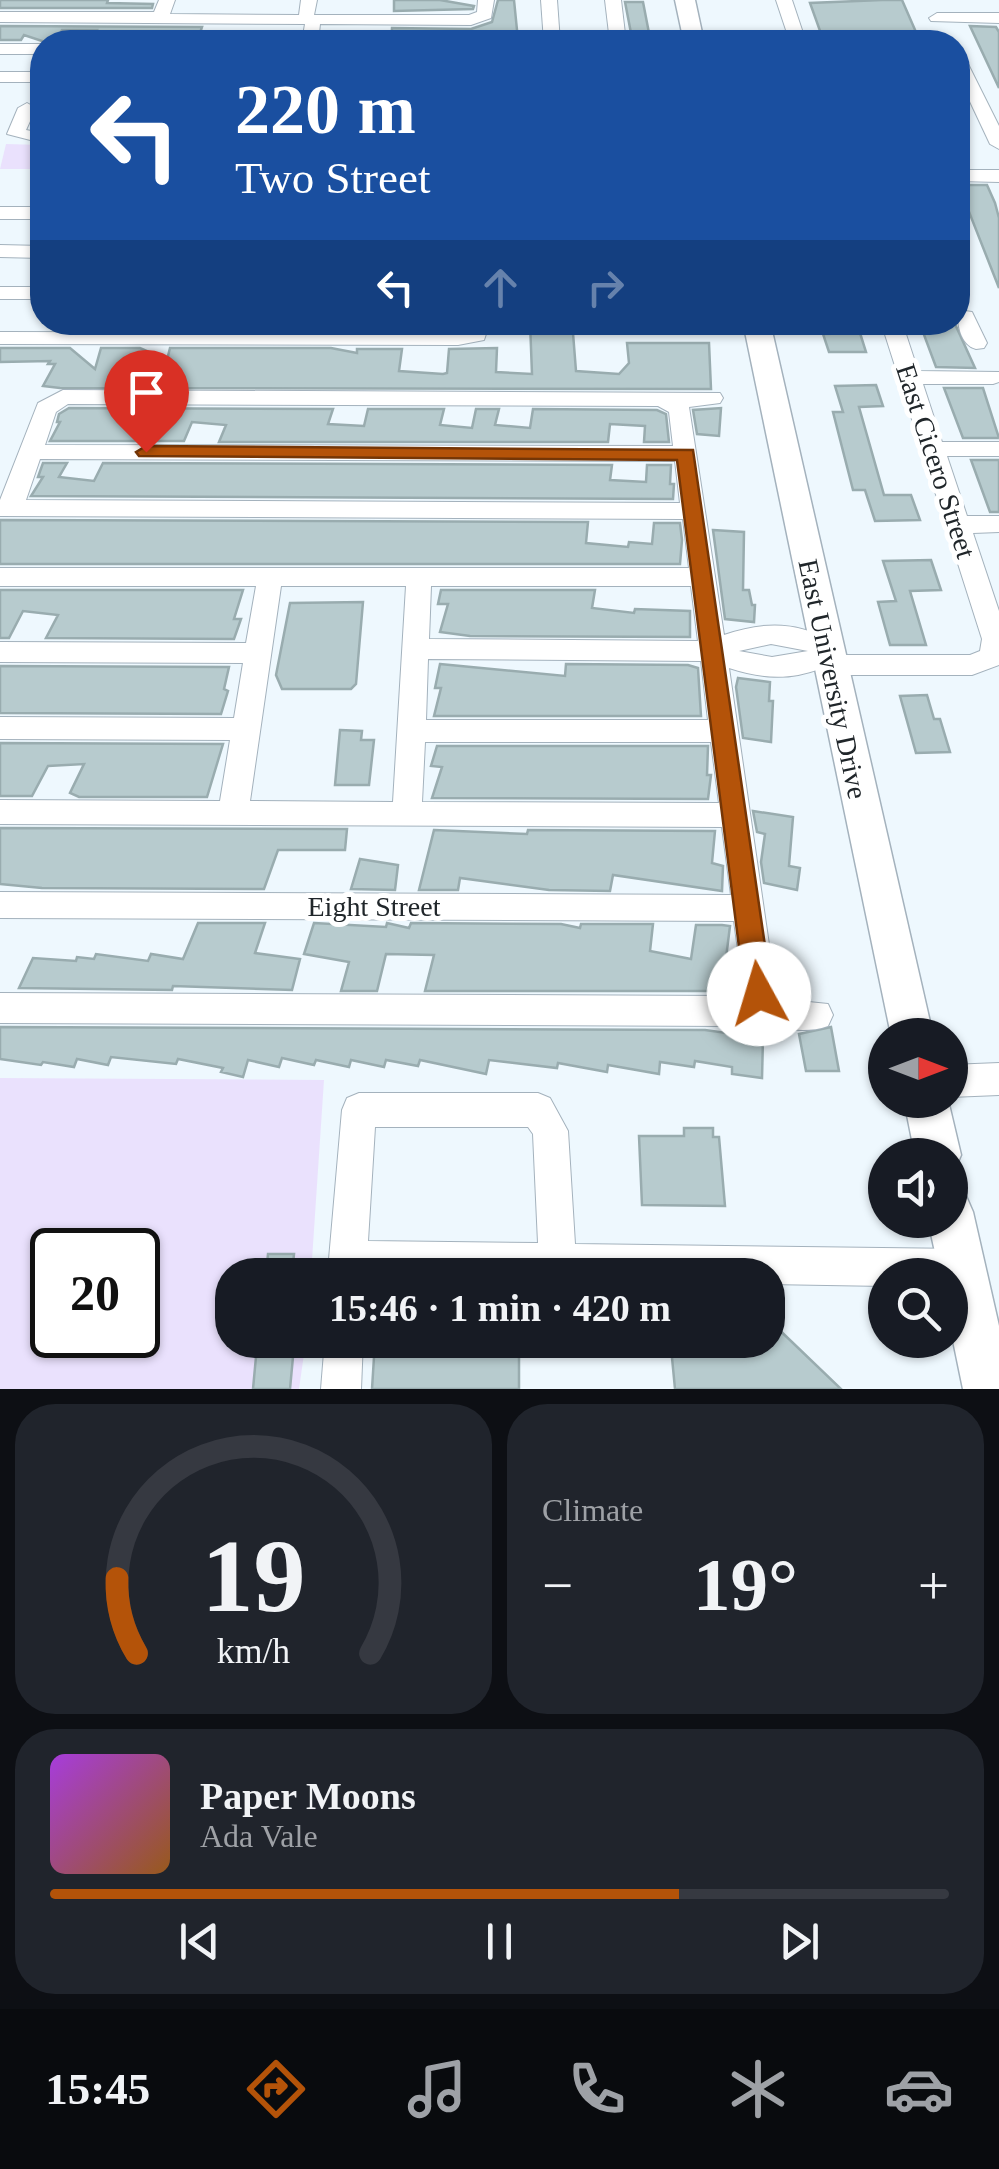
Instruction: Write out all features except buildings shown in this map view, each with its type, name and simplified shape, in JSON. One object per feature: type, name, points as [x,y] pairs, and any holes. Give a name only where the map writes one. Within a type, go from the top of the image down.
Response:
[{"type":"main road","points":[[685,0],[691,30]]},
{"type":"main road","name":"East University Drive","points":[[758,335],[908,1018]]},
{"type":"main road","points":[[968,1296],[988,1389]]},
{"type":"street","points":[[160,18],[166,0]]},
{"type":"street","points":[[309,0],[306,14],[312,30]]},
{"type":"street","points":[[0,17],[475,20],[485,16],[486,0]]},
{"type":"street","points":[[549,0],[551,30]]},
{"type":"street","points":[[613,0],[617,30]]},
{"type":"street","points":[[784,0],[794,30]]},
{"type":"street","points":[[928,0],[940,24],[999,18]]},
{"type":"street","points":[[0,49],[30,49]]},
{"type":"street","points":[[0,77],[30,77]]},
{"type":"street","points":[[970,85],[999,144]]},
{"type":"street","points":[[973,91],[999,91]]},
{"type":"street","points":[[0,108],[30,113]]},
{"type":"street","points":[[0,124],[30,113]]},
{"type":"street","points":[[30,113],[16,132],[20,137],[30,137]]},
{"type":"street","points":[[970,176],[999,176]]},
{"type":"street","points":[[0,213],[30,213]]},
{"type":"street","points":[[0,251],[30,252]]},
{"type":"street","points":[[0,293],[30,293]]},
{"type":"street","points":[[970,327],[976,343]]},
{"type":"street","points":[[0,338],[458,340],[473,335]]},
{"type":"street","name":"East Cicero Street","points":[[895,335],[957,525],[992,608],[996,658]]},
{"type":"street","points":[[909,378],[993,378]]},
{"type":"street","points":[[694,511],[6,508],[48,404],[70,397],[666,401],[712,398]]},
{"type":"street","points":[[666,401],[680,412],[759,986],[740,1009]]},
{"type":"street","points":[[932,449],[999,449]]},
{"type":"street","points":[[30,452],[686,454]]},
{"type":"street","points":[[957,525],[999,524]]},
{"type":"street","points":[[407,814],[419,576]]},
{"type":"street","points":[[0,577],[703,577]]},
{"type":"street","points":[[233,814],[270,577]]},
{"type":"street","points":[[416,649],[714,651],[737,660],[787,668],[828,658],[972,665],[996,658]]},
{"type":"street","points":[[0,652],[258,653]]},
{"type":"street","points":[[0,728],[246,729]]},
{"type":"street","points":[[412,731],[724,731]]},
{"type":"street","points":[[0,812],[735,815]]},
{"type":"street","name":"Eight Street","points":[[0,905],[748,908]]},
{"type":"street","points":[[0,1008],[740,1009],[816,1015]]},
{"type":"street","points":[[968,1080],[999,1079]]},
{"type":"street","points":[[349,1258],[359,1110],[483,1107],[538,1110],[550,1131],[558,1258]]},
{"type":"street","points":[[785,1269],[868,1269]]},
{"type":"street","points":[[341,1389],[343,1358]]},
{"type":"shaded area","points":[[6,144],[30,145],[30,169],[0,169]]},
{"type":"shaded area","points":[[0,1078],[324,1080],[312,1258],[215,1258],[215,1358],[303,1358],[299,1389],[0,1389]]},
{"type":"route","points":[[146,452],[686,454],[759,994]]}]
